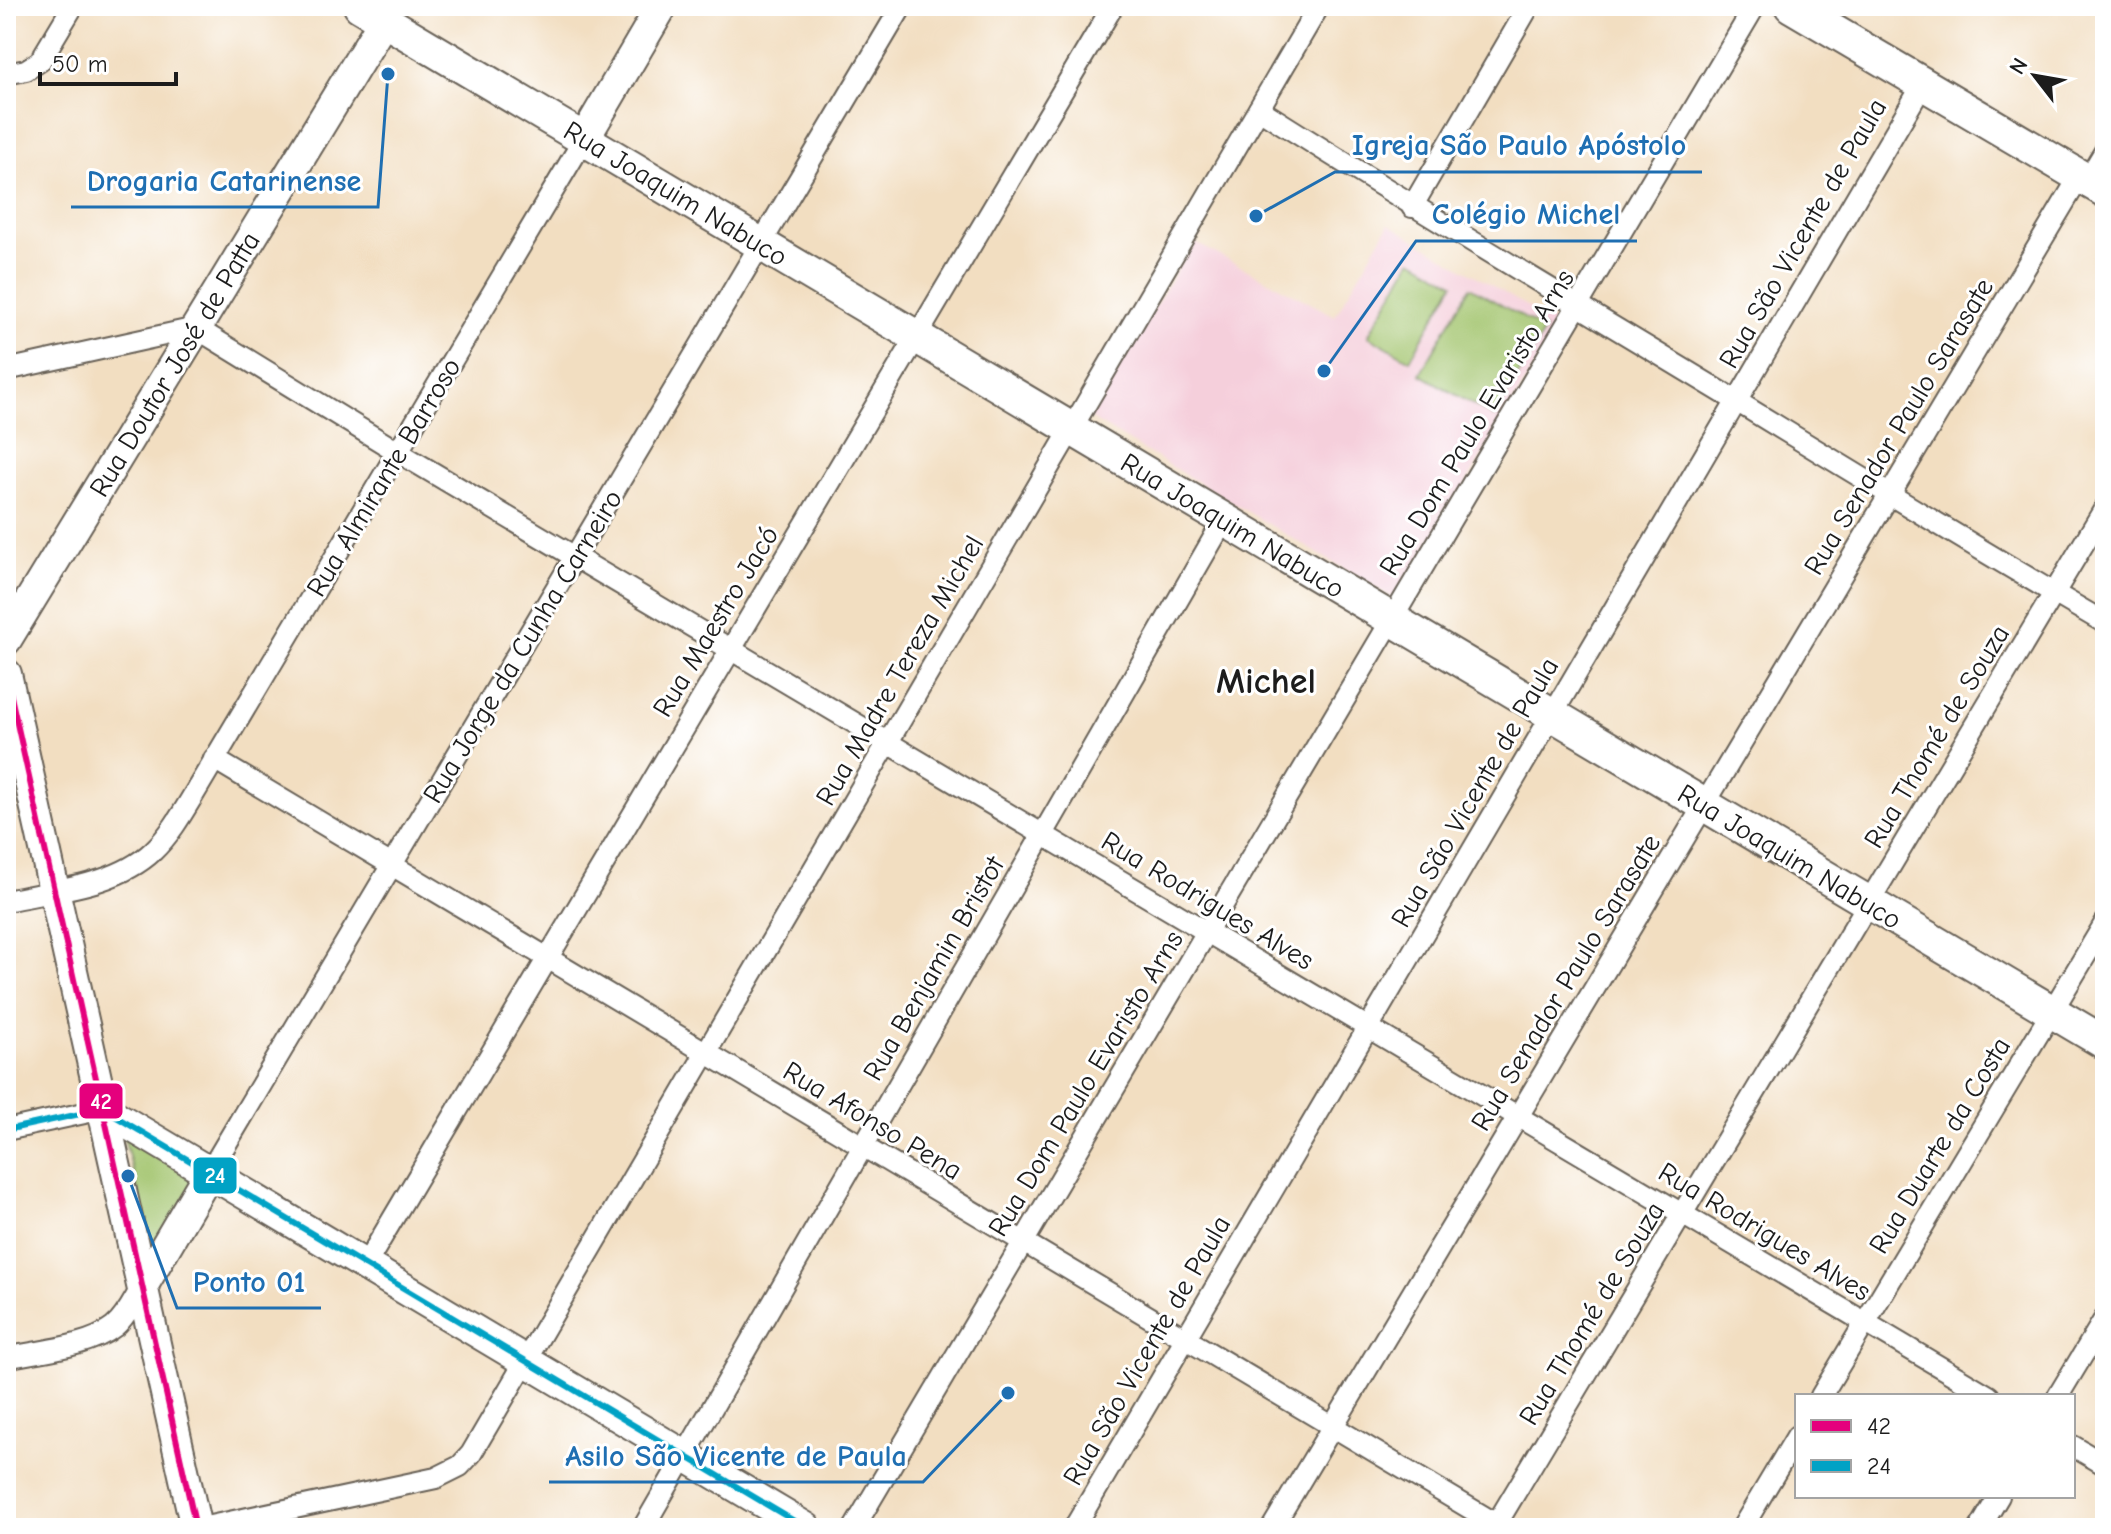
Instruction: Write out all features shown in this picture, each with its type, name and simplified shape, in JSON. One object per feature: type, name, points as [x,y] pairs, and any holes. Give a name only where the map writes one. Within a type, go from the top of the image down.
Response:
[{"type":"main road","points":[[1791,6],[2091,183]]},
{"type":"main road","name":"Rua Joaquim Nabuco","points":[[379,11],[584,139],[2105,1043]]},
{"type":"street","points":[[6,74],[26,70],[40,61],[73,6]]},
{"type":"street","name":"Rua Almirante Barroso","points":[[6,901],[113,875],[153,851],[183,813],[662,6]]},
{"type":"street","name":"Rua Jorge da Cunha Carneiro","points":[[143,1285],[902,6]]},
{"type":"street","name":"Rua Maestro Jacó","points":[[366,1264],[1113,6]]},
{"type":"street","name":"Rua Madre Tereza Michel","points":[[198,1528],[410,1485],[448,1473],[471,1454],[1319,6]]},
{"type":"street","points":[[1412,207],[1529,6]]},
{"type":"street","name":"Rua Dom Paulo Evaristo Arns","points":[[854,1528],[1755,6]]},
{"type":"street","name":"Rua Doutor José de Patta","points":[[6,640],[196,328],[379,11]]},
{"type":"street","name":"Rua São Vicente de Paula","points":[[1074,1528],[1923,84]]},
{"type":"street","points":[[1259,109],[1412,207],[1888,496],[2105,623]]},
{"type":"street","name":"Rua Senador Paulo Sarasate","points":[[1272,1528],[1888,496],[2091,183],[2105,151]]},
{"type":"street","points":[[6,370],[196,328]]},
{"type":"street","name":"Rua Rodrigues Alves","points":[[196,328],[398,452],[1986,1394]]},
{"type":"street","name":"Rua Thomé de Souza","points":[[1498,1527],[2105,508]]},
{"type":"street","name":"Rua Benjamin Bristot","points":[[643,1528],[1224,520]]},
{"type":"street","points":[[6,674],[198,1528]]},
{"type":"street","name":"Rua Afonso Pena","points":[[214,759],[1498,1527]]},
{"type":"street","name":"Rua Duarte da Costa","points":[[1822,1394],[2105,923]]},
{"type":"street","points":[[6,1130],[103,1109],[806,1528]]},
{"type":"street","points":[[6,1358],[85,1341],[103,1334],[116,1325],[143,1285]]},
{"type":"street","points":[[2059,1394],[2105,1318]]},
{"type":"street","points":[[1742,1528],[1795,1439]]},
{"type":"street","points":[[2075,1447],[2105,1465]]},
{"type":"street","points":[[1980,1528],[1998,1498]]},
{"type":"shaded area","points":[[1389,224],[1558,325],[1398,601],[1088,417],[1194,242],[1335,316]]},
{"type":"green space","points":[[1412,259],[1454,283],[1410,360],[1368,336]]},
{"type":"green space","points":[[1470,287],[1545,330],[1494,417],[1420,374]]},
{"type":"green space","points":[[123,1134],[201,1181],[155,1256]]},
{"type":"transit line","name":"42","points":[[6,674],[196,1528]]},
{"type":"transit line","name":"24","points":[[6,1130],[103,1109],[806,1528]]},
{"type":"place","name":"Drogaria Catarinense","points":[[388,74]]},
{"type":"place","name":"Igreja São Paulo Apóstolo","points":[[1256,216]]},
{"type":"place","name":"Colégio Michel","points":[[1324,371]]},
{"type":"place","name":"Ponto 01","points":[[128,1176]]},
{"type":"place","name":"Asilo São Vicente de Paula","points":[[1008,1393]]},
{"type":"district","name":"Michel","points":[[1266,680]]}]
